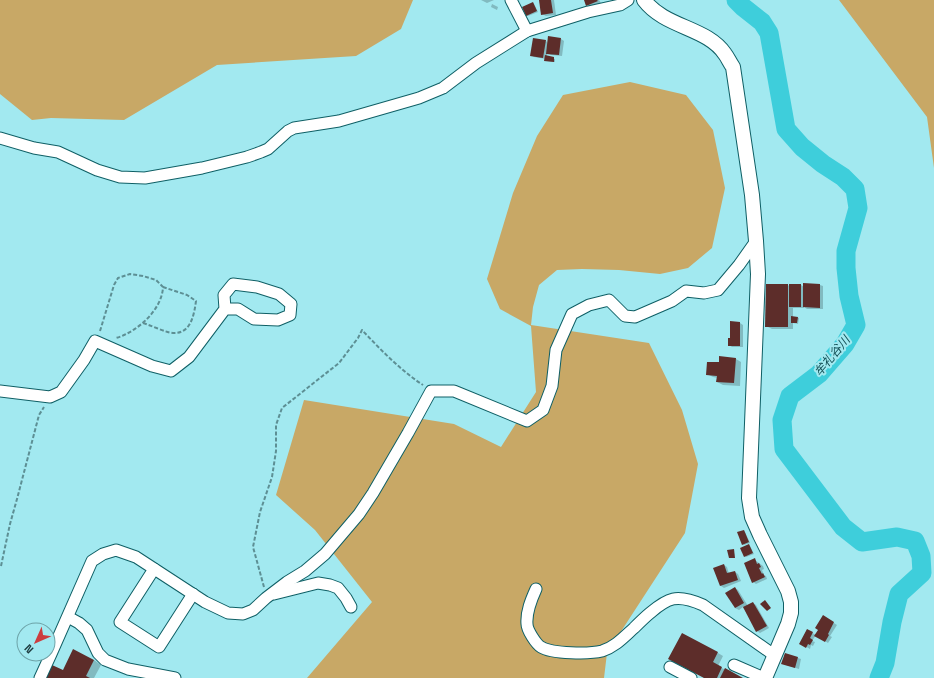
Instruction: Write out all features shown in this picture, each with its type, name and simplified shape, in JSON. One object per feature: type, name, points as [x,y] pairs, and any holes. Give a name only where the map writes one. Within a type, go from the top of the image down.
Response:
[{"type":"street","points":[[512,0],[527,31]]},
{"type":"street","points":[[0,138],[34,148],[58,152],[97,170],[120,177],[145,178],[202,168],[247,157],[268,149],[288,131],[294,128],[339,121],[435,92],[443,88],[476,63],[527,31],[588,12],[620,5],[628,0]]},
{"type":"street","points":[[644,0],[652,10],[665,19],[708,38],[716,44],[725,53],[733,67],[752,195],[758,282],[748,498],[752,516],[760,535],[792,602],[788,624],[764,678],[734,665]]},
{"type":"street","points":[[40,678],[92,561],[103,554],[116,550],[136,557],[205,602],[228,613],[243,614],[254,610],[268,596],[305,571],[325,554],[360,514],[431,391],[454,391],[527,421],[543,410],[552,386],[556,350],[572,314],[589,304],[609,300],[625,316],[635,317],[672,301],[686,291],[704,293],[718,290],[739,265],[756,241]]},
{"type":"street","points":[[0,391],[50,397],[61,392],[84,360],[100,343],[152,366],[171,371],[188,357],[225,309],[224,295],[233,284],[257,287],[278,294],[291,304],[290,315],[278,320],[254,319],[238,309],[225,309]]},
{"type":"street","points":[[154,568],[120,622],[159,647],[193,594]]},
{"type":"street","points":[[268,596],[318,583],[338,588],[351,607]]},
{"type":"street","points":[[536,589],[528,610],[527,626],[533,638],[541,647],[557,652],[602,651],[616,644],[662,604],[673,599],[684,599],[703,605],[774,655]]},
{"type":"street","points":[[68,617],[79,623],[87,630],[98,653],[105,660],[128,669],[175,678]]},
{"type":"street","points":[[670,667],[691,678]]},
{"type":"path","points":[[143,322],[172,334],[182,332],[190,325],[195,310],[196,301],[188,295],[163,287],[156,280],[143,276],[130,274],[118,278],[114,285],[100,332],[100,343],[129,334],[143,322],[148,318],[163,294],[163,287]]},
{"type":"path","points":[[268,596],[253,547],[260,512],[272,477],[276,451],[276,425],[282,408],[339,363],[358,338],[362,330],[388,357],[431,391]]},
{"type":"path","points":[[1,566],[10,524],[18,499],[39,415],[50,397]]},
{"type":"shaded area","points":[[0,0],[413,0],[401,29],[356,56],[217,65],[124,120],[51,118],[32,120],[0,94]]},
{"type":"shaded area","points":[[839,0],[934,0],[934,168],[927,117]]},
{"type":"shaded area","points":[[630,82],[686,95],[713,130],[725,188],[712,248],[688,268],[660,274],[619,270],[557,270],[539,285],[533,307],[531,325],[649,343],[682,410],[698,464],[685,533],[607,653],[604,678],[307,678],[372,602],[315,530],[276,495],[304,400],[454,424],[501,447],[536,392],[531,326],[500,309],[487,279],[513,193],[537,136],[563,95]]},
{"type":"building","points":[[539,0],[551,0],[553,13],[541,15]]},
{"type":"building","points":[[584,0],[597,0],[598,1],[586,6]]},
{"type":"building","points":[[533,2],[537,11],[526,16],[522,7]]},
{"type":"building","points":[[548,36],[561,38],[559,55],[546,54]]},
{"type":"building","points":[[533,38],[546,40],[543,58],[530,56]]},
{"type":"building","points":[[545,55],[554,57],[554,62],[544,61]]},
{"type":"building","points":[[803,283],[820,284],[820,308],[803,307]]},
{"type":"building","points":[[766,284],[788,284],[788,327],[765,327]]},
{"type":"building","points":[[789,284],[801,284],[801,307],[789,307]]},
{"type":"building","points":[[791,316],[798,317],[797,323],[791,323]]},
{"type":"building","points":[[730,321],[740,322],[740,346],[728,346],[728,338],[730,338]]},
{"type":"building","points":[[719,356],[736,358],[734,383],[716,382],[717,376],[706,375],[707,362],[719,362]]},
{"type":"building","points":[[744,530],[749,542],[742,545],[737,532]]},
{"type":"building","points":[[749,544],[753,553],[744,557],[740,548]]},
{"type":"building","points":[[734,549],[735,558],[729,558],[727,550]]},
{"type":"building","points":[[755,558],[757,564],[759,563],[761,567],[759,568],[762,574],[763,573],[765,577],[752,583],[744,563]]},
{"type":"building","points":[[724,564],[727,573],[735,571],[738,580],[720,586],[713,568]]},
{"type":"building","points":[[735,587],[744,603],[735,608],[725,593]]},
{"type":"building","points":[[765,600],[771,608],[767,611],[760,604]]},
{"type":"building","points":[[753,602],[767,626],[756,632],[743,607]]},
{"type":"building","points":[[823,615],[834,622],[825,642],[814,636],[818,630],[815,628]]},
{"type":"building","points":[[807,629],[813,632],[810,638],[813,640],[806,648],[799,644]]},
{"type":"building","points":[[682,633],[718,652],[713,662],[722,667],[717,678],[704,678],[668,659]]},
{"type":"building","points":[[73,649],[94,660],[86,676],[90,678],[46,678],[52,665],[63,670]]},
{"type":"building","points":[[785,653],[798,657],[795,668],[781,664]]},
{"type":"building","points":[[725,668],[743,678],[720,678]]},
{"type":"waterway","name":"牟礼谷川","points":[[736,0],[762,22],[769,33],[786,129],[802,147],[823,164],[843,177],[855,189],[858,208],[846,251],[846,268],[849,296],[856,325],[845,344],[819,374],[790,396],[782,420],[784,449],[843,527],[862,542],[897,537],[915,541],[921,556],[922,573],[899,594],[892,622],[885,663],[879,678]]}]
